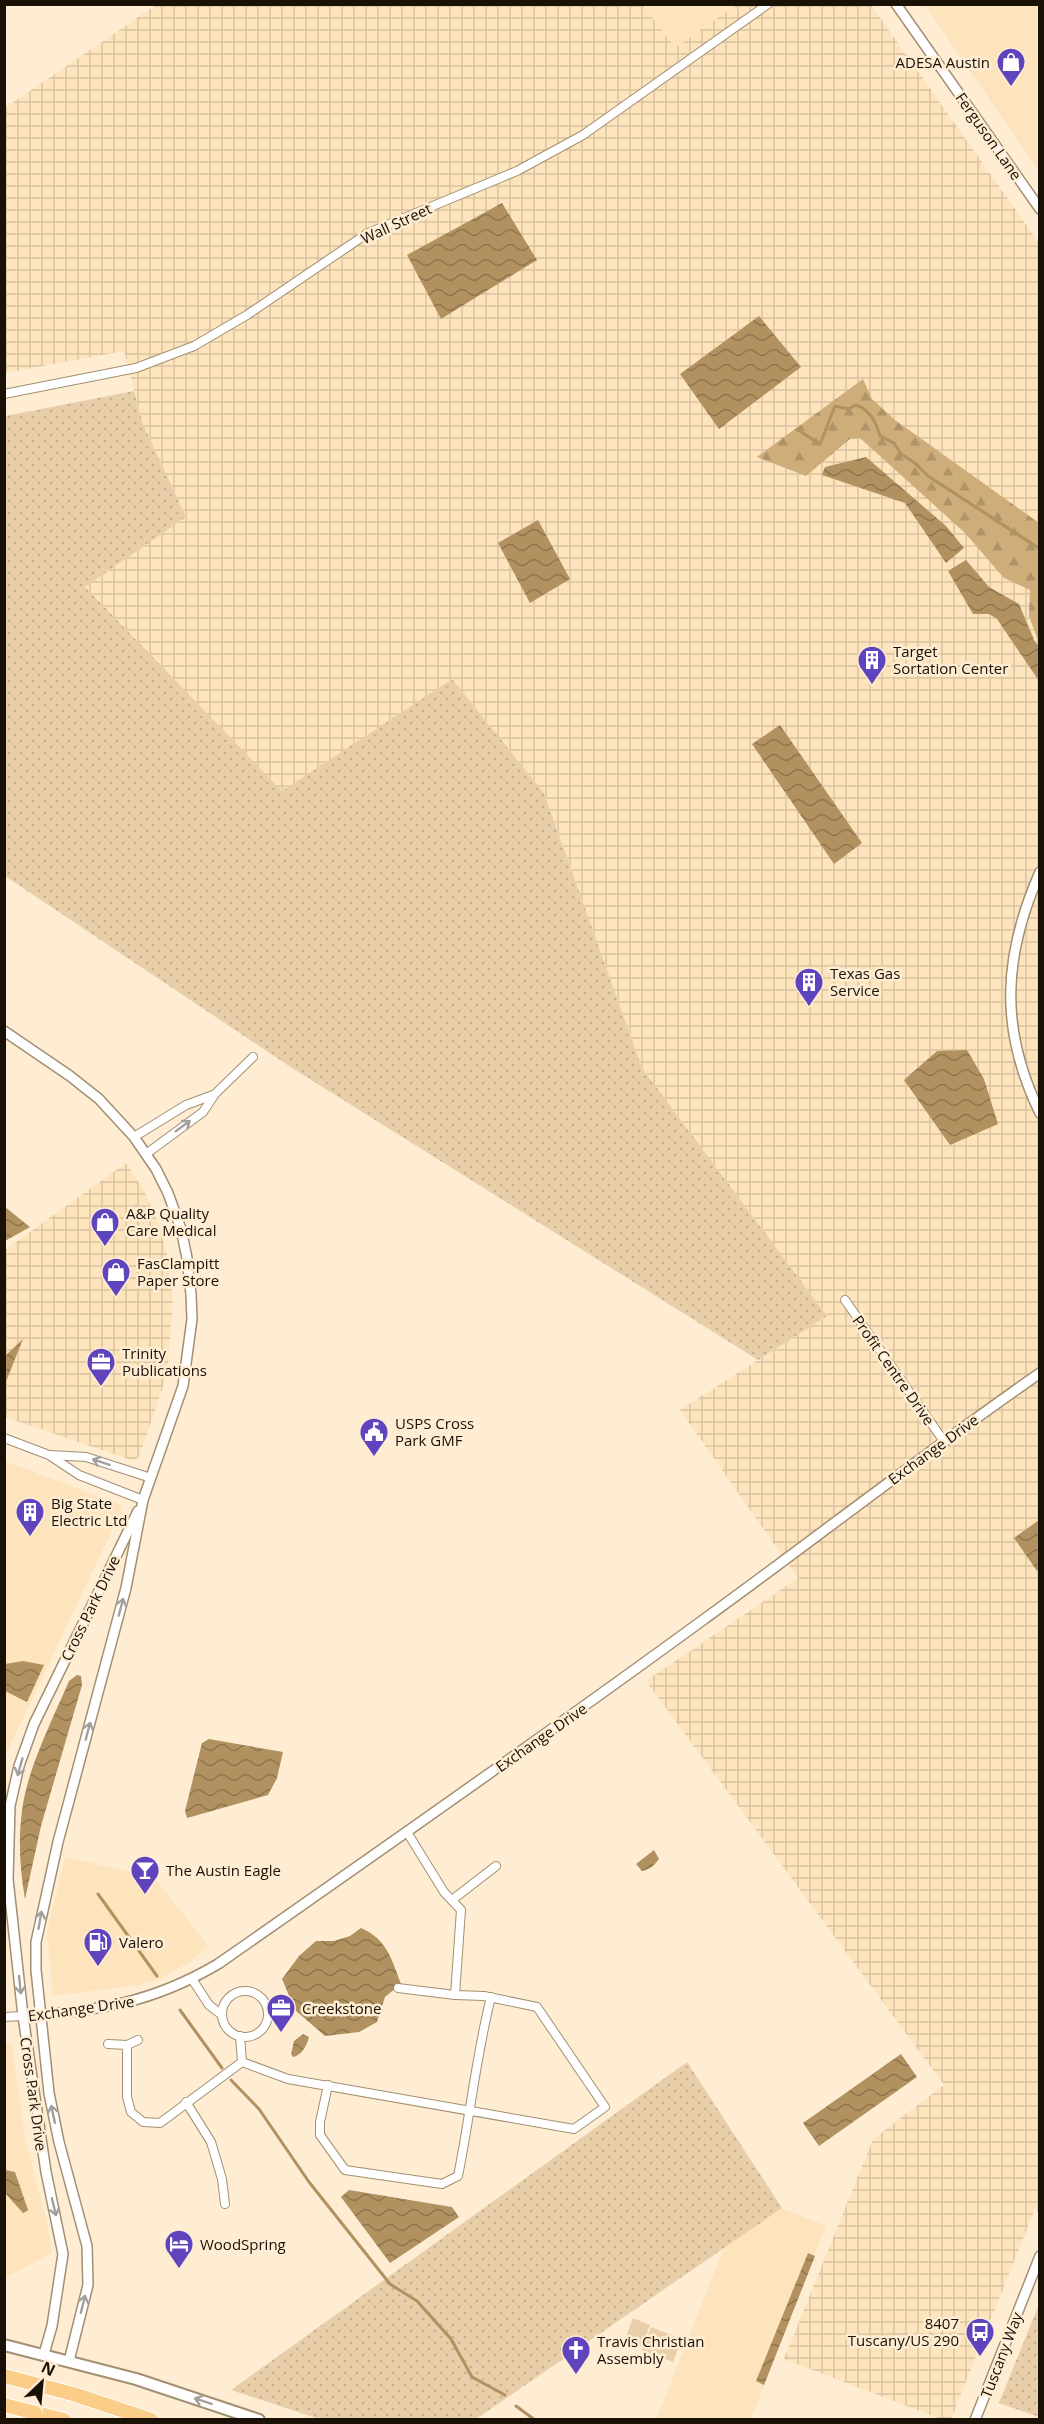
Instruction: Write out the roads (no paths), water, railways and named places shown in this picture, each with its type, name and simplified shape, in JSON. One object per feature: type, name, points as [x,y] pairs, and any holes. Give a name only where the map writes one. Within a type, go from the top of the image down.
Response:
[{"type":"highway","points":[[4,2376],[73,2394],[151,2420]]},
{"type":"highway","points":[[4,2405],[63,2420]]},
{"type":"main road","points":[[4,2344],[135,2379],[258,2420]]},
{"type":"street","name":"Wall Street","points":[[4,394],[136,368],[194,346],[247,315],[368,233],[517,171],[583,135],[768,4]]},
{"type":"street","name":"Ferguson Lane","points":[[896,4],[1040,209]]},
{"type":"street","points":[[1040,872],[1030,894],[1013,953],[1009,986],[1012,1028],[1020,1063],[1040,1113]]},
{"type":"street","name":"Cross Park Drive","points":[[4,1031],[70,1076],[99,1099],[134,1137],[146,1154],[168,1192],[181,1229],[187,1258],[192,1318],[183,1386],[143,1500],[34,1724],[19,1766],[10,1806],[8,1879],[23,2016],[46,2172],[63,2254],[52,2326],[44,2354]]},
{"type":"street","points":[[146,1154],[203,1112],[214,1094],[253,1058]]},
{"type":"street","points":[[134,1137],[186,1105],[214,1094]]},
{"type":"street","name":"Profit Centre Drive","points":[[845,1300],[943,1440]]},
{"type":"street","name":"Exchange Drive","points":[[4,2017],[96,2008],[142,1999],[192,1979],[218,1964],[556,1727],[764,1576],[943,1440],[1040,1373]]},
{"type":"street","points":[[4,1438],[49,1455],[78,1475],[143,1500]]},
{"type":"street","points":[[49,1455],[86,1457],[151,1478]]},
{"type":"street","name":"Cross Park Drive","points":[[69,2361],[88,2285],[87,2247],[51,2102],[40,2015],[36,1942],[43,1904],[126,1588],[143,1500]]},
{"type":"street","points":[[407,1832],[444,1892],[461,1910],[455,1995]]},
{"type":"street","points":[[452,1900],[496,1866]]},
{"type":"street","points":[[192,1979],[208,2005],[222,2015],[228,2029],[240,2036],[252,2036],[263,2028],[269,2013],[263,1998],[248,1991],[240,1991],[227,2000],[222,2015]]},
{"type":"street","points":[[242,2062],[288,2079],[574,2129],[605,2107],[537,2007],[491,1997],[398,1988]]},
{"type":"street","points":[[328,2085],[320,2122],[320,2135],[345,2170],[442,2184],[458,2176],[471,2110],[482,2031],[491,1997]]},
{"type":"street","points":[[240,2036],[242,2062]]},
{"type":"street","points":[[108,2044],[127,2045],[138,2040]]},
{"type":"street","points":[[127,2045],[127,2097],[131,2112],[143,2122],[160,2122],[242,2062]]},
{"type":"street","points":[[186,2102],[211,2142],[222,2179],[225,2204]]},
{"type":"street","name":"Tuscany Way","points":[[975,2420],[1040,2256]]},
{"type":"water","points":[[502,203],[537,260],[441,319],[407,255]]},
{"type":"water","points":[[759,316],[801,367],[719,429],[680,374]]},
{"type":"water","points":[[866,457],[946,526],[964,548],[946,563],[905,503],[822,475],[825,467]]},
{"type":"water","points":[[538,520],[570,579],[530,603],[498,543]]},
{"type":"water","points":[[966,560],[989,587],[1019,604],[1035,642],[1039,646],[1039,681],[997,619],[989,614],[973,614],[948,571]]},
{"type":"water","points":[[780,725],[862,843],[834,864],[752,744]]},
{"type":"water","points":[[967,1050],[984,1079],[998,1124],[950,1145],[904,1080],[937,1051]]},
{"type":"water","points":[[5,1207],[30,1227],[4,1241]]},
{"type":"water","points":[[23,1339],[5,1384],[5,1356]]},
{"type":"water","points":[[1039,1520],[1040,1570],[1037,1571],[1014,1538]]},
{"type":"water","points":[[23,1661],[44,1665],[27,1702],[5,1691],[5,1664]]},
{"type":"water","points":[[77,1675],[81,1676],[82,1685],[41,1826],[25,1899],[20,1844],[25,1795],[48,1729],[69,1681]]},
{"type":"water","points":[[209,1739],[283,1752],[277,1778],[268,1795],[187,1818],[185,1811],[202,1743]]},
{"type":"water","points":[[654,1850],[659,1859],[652,1867],[642,1871],[636,1864]]},
{"type":"water","points":[[361,1928],[383,1944],[401,1984],[385,1997],[377,2022],[359,2032],[325,2036],[295,2010],[282,1979],[299,1956],[316,1941],[334,1941],[350,1936]]},
{"type":"water","points":[[303,2034],[309,2037],[307,2043],[301,2052],[293,2057],[291,2054],[294,2041]]},
{"type":"water","points":[[901,2054],[917,2077],[819,2146],[803,2123]]},
{"type":"water","points":[[5,2170],[15,2172],[28,2210],[23,2213],[5,2193]]},
{"type":"water","points":[[349,2190],[452,2207],[459,2217],[390,2263],[341,2197]]},
{"type":"water","points":[[808,2253],[815,2256],[764,2385],[756,2381]]},
{"type":"waterway","points":[[798,430],[820,444],[835,406],[848,409],[856,405],[861,407],[872,417],[880,436],[894,443],[901,454],[915,463],[928,476],[1040,549]]},
{"type":"waterway","points":[[98,1894],[157,1976]]},
{"type":"waterway","points":[[180,2010],[222,2068]]},
{"type":"waterway","points":[[231,2080],[259,2109],[309,2182],[390,2284],[417,2301],[451,2339],[472,2377],[505,2395]]},
{"type":"waterway","points":[[516,2406],[535,2420]]},
{"type":"place","name":"ADESA Austin","points":[[1011,88]]},
{"type":"place","name":"Target Sortation Center","points":[[872,686]]},
{"type":"place","name":"Texas Gas Service","points":[[809,1008]]},
{"type":"place","name":"A&P Quality Care Medical","points":[[105,1248]]},
{"type":"place","name":"FasClampitt Paper Store","points":[[116,1298]]},
{"type":"place","name":"Trinity Publications","points":[[101,1388]]},
{"type":"place","name":"USPS Cross Park GMF","points":[[374,1458]]},
{"type":"place","name":"Big State Electric Ltd","points":[[30,1538]]},
{"type":"place","name":"The Austin Eagle","points":[[145,1896]]},
{"type":"place","name":"Valero","points":[[98,1968]]},
{"type":"place","name":"Creekstone","points":[[281,2034]]},
{"type":"place","name":"WoodSpring","points":[[179,2270]]},
{"type":"place","name":"8407 Tuscany/US 290","points":[[980,2358]]},
{"type":"place","name":"Travis Christian Assembly","points":[[576,2376]]}]
